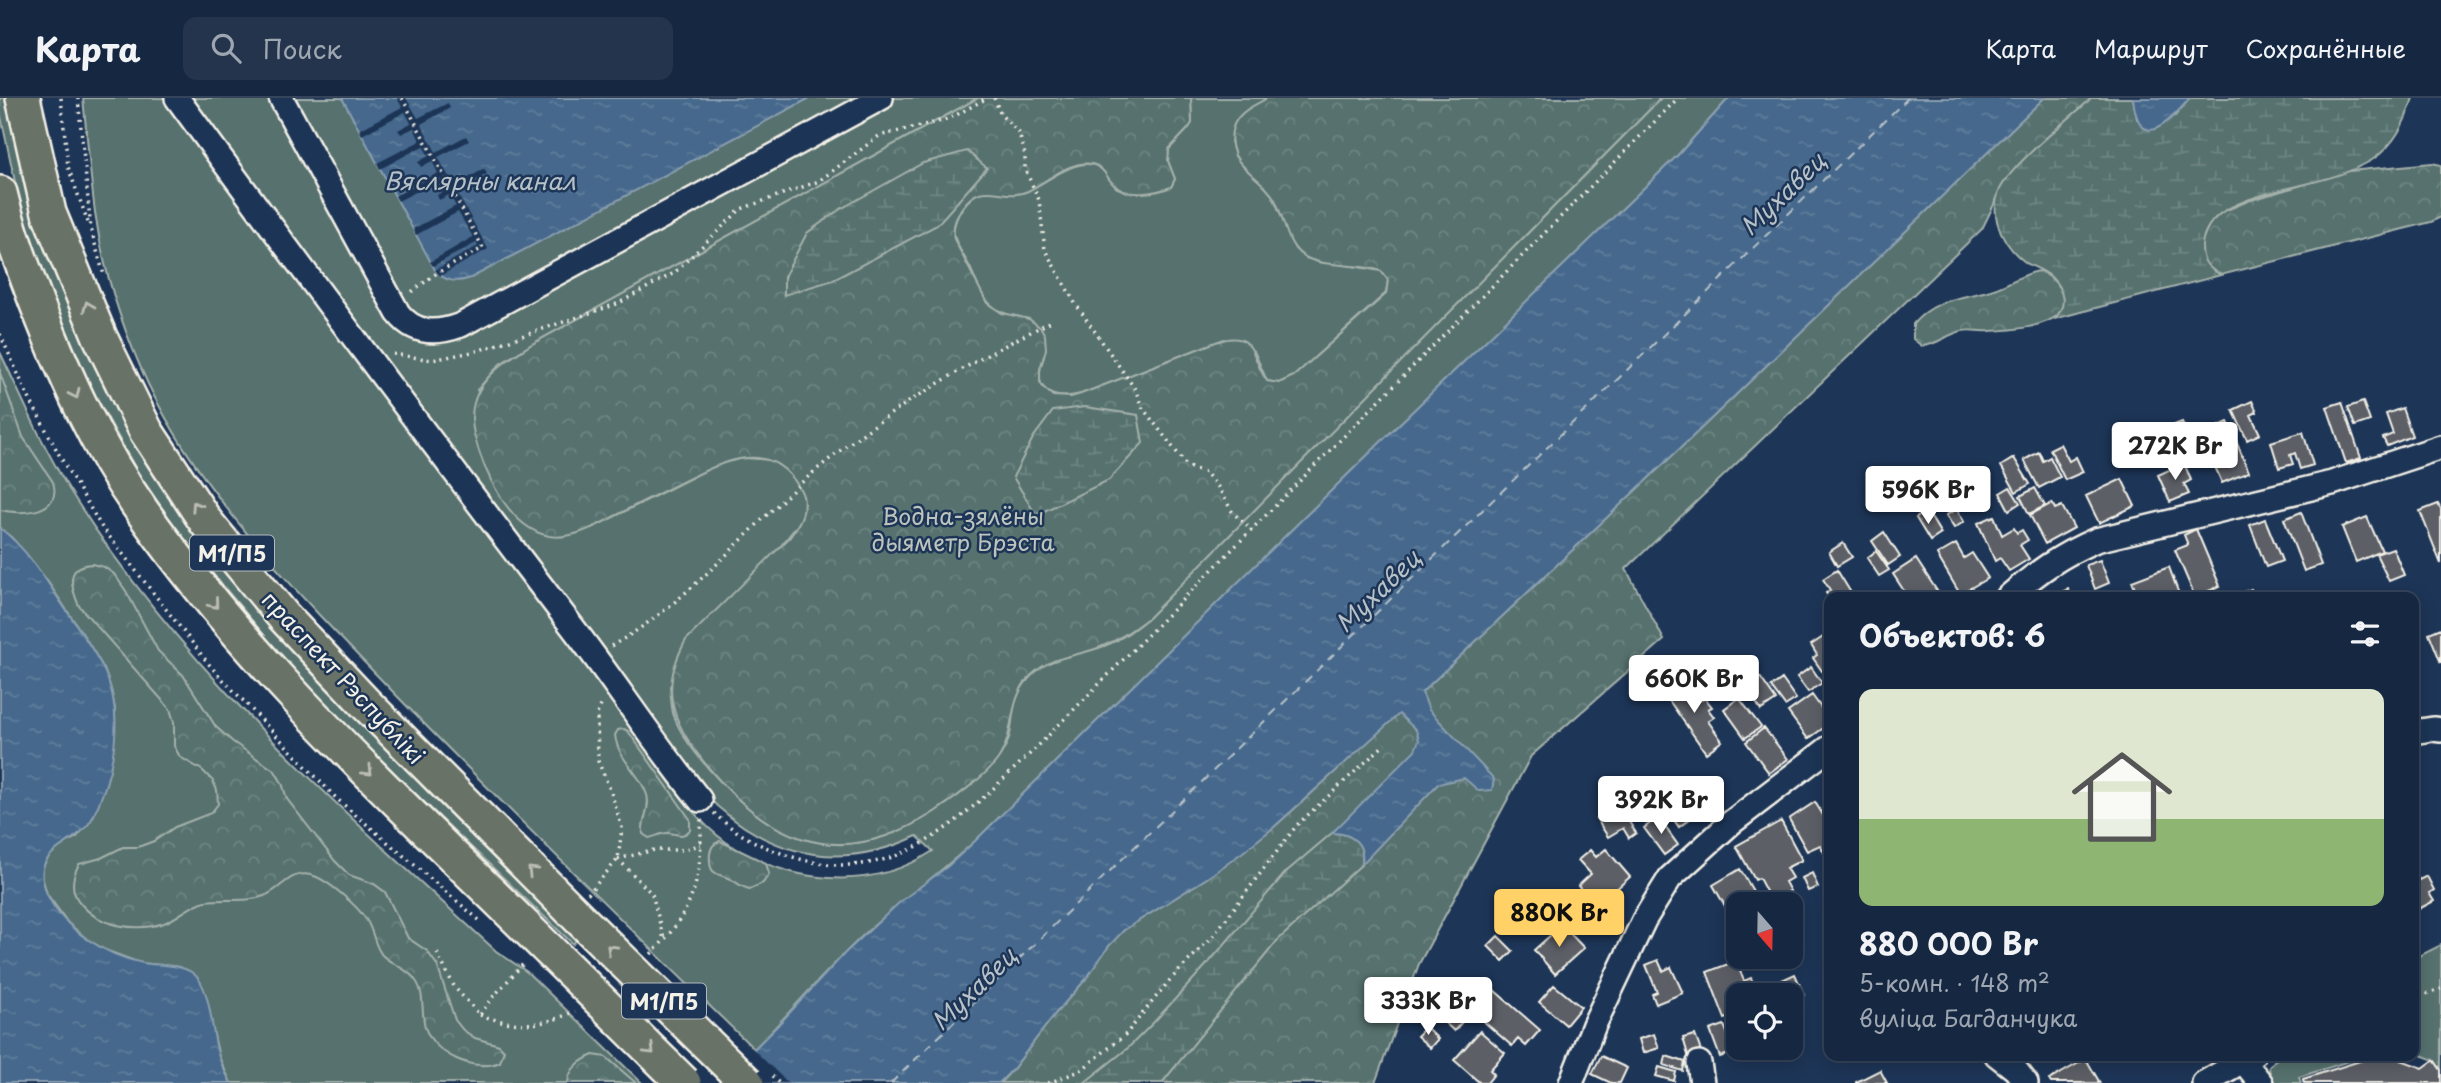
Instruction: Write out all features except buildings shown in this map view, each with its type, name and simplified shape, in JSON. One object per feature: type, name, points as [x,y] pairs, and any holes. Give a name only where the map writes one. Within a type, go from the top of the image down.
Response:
[{"type":"highway","name":"праспект Рэспублікі","points":[[23,98],[50,213],[100,337],[146,431],[206,522],[284,617],[330,666],[584,907]]},
{"type":"highway","name":"праспект Рэспублікі","points":[[0,193],[8,227],[59,360],[93,431],[141,510],[196,582],[264,663],[538,955]]},
{"type":"highway","name":"М1/П5","points":[[584,907],[747,1083]]},
{"type":"highway","name":"М1/П5","points":[[538,955],[684,1083]]},
{"type":"street","points":[[177,98],[700,800]]},
{"type":"street","points":[[281,98],[398,313],[413,327],[436,332],[461,325],[881,98]]},
{"type":"street","points":[[2014,592],[2066,553],[2096,540],[2332,483],[2441,447]]},
{"type":"street","points":[[2419,731],[2441,730]]},
{"type":"street","points":[[1571,1083],[1594,1025],[1627,955],[1644,920],[1670,878],[1732,822],[1824,752]]},
{"type":"street","points":[[2005,1061],[2026,1083]]},
{"type":"street","points":[[2204,1083],[2243,1061]]},
{"type":"street","points":[[2250,1061],[2261,1083]]},
{"type":"path","points":[[61,98],[68,167],[106,282]]},
{"type":"path","points":[[78,98],[91,230]]},
{"type":"path","points":[[402,98],[483,248],[437,273],[419,288]]},
{"type":"path","points":[[363,350],[432,360],[477,351],[617,304],[674,273],[741,209],[819,181],[878,136],[949,118],[987,98]]},
{"type":"path","points":[[994,98],[1002,115],[1019,133],[1025,155],[1025,169],[1039,200],[1045,250],[1075,303],[1135,389],[1142,407],[1188,467],[1205,472],[1218,487],[1233,513],[1252,530]]},
{"type":"path","points":[[700,800],[727,825],[764,849],[807,862],[853,867],[896,857],[930,840],[965,814],[1024,760],[1678,98]]},
{"type":"path","points":[[594,656],[648,623],[676,601],[772,509],[860,436],[948,377],[1050,322]]},
{"type":"path","points":[[584,907],[618,859],[622,828],[598,761],[597,714],[611,680]]},
{"type":"path","points":[[1048,1083],[1080,1071],[1126,1034],[1169,981],[1213,936],[1297,825],[1385,744]]},
{"type":"path","points":[[647,957],[676,926],[692,899],[699,873],[700,800]]},
{"type":"path","points":[[618,859],[654,849],[680,850],[701,845]]},
{"type":"path","points":[[618,859],[652,894],[664,940]]},
{"type":"path","points":[[437,953],[455,988],[480,1015],[507,1024],[535,1024],[579,1009]]},
{"type":"path","points":[[480,1015],[492,998],[538,955]]},
{"type":"path","points":[[2419,996],[2441,989]]},
{"type":"green space","points":[[0,98],[7,98],[101,376],[148,467],[193,530],[307,665],[374,736],[580,935],[573,944],[366,747],[296,673],[182,537],[138,473],[89,384],[48,290],[18,196],[0,112]]},
{"type":"green space","points":[[83,98],[165,98],[427,455],[593,672],[670,782],[715,834],[750,856],[776,867],[829,878],[856,878],[908,864],[933,851],[917,836],[890,847],[864,853],[838,856],[812,854],[764,838],[717,806],[689,773],[189,98],[978,98],[532,344],[500,364],[477,390],[592,528],[720,463],[745,458],[772,460],[791,474],[804,495],[803,518],[670,686],[672,706],[678,726],[696,754],[745,805],[783,831],[810,840],[837,844],[863,842],[914,824],[939,808],[985,771],[1007,744],[1017,697],[1034,673],[1056,659],[1112,643],[1148,618],[1661,98],[1729,98],[1678,155],[1389,434],[974,842],[855,943],[754,1049],[575,875],[329,626],[261,550],[198,470],[171,428],[148,384],[115,300],[95,212]]},
{"type":"green space","name":"Водна-зялёны дыяметр Брэста","points":[[978,98],[1191,98],[1192,123],[1169,149],[1168,161],[1175,179],[1171,187],[1150,192],[1126,192],[1114,185],[1099,167],[1092,164],[1075,165],[1019,194],[977,194],[969,199],[956,220],[954,239],[987,303],[1002,313],[1029,319],[1041,328],[1045,335],[1046,349],[1040,369],[1040,382],[1053,396],[1071,397],[1229,339],[1246,342],[1267,381],[1279,383],[1294,376],[1386,294],[1388,280],[1381,271],[1315,261],[1300,253],[1290,240],[1271,194],[1239,162],[1231,140],[1234,125],[1244,112],[1267,98],[1661,98],[1148,618],[1127,634],[1109,643],[1054,661],[1035,672],[1021,689],[1003,750],[993,765],[977,780],[933,813],[897,832],[863,842],[832,844],[802,838],[774,826],[747,807],[722,783],[687,739],[674,711],[671,684],[678,656],[686,640],[790,537],[797,526],[803,514],[803,495],[788,473],[774,463],[760,458],[744,458],[696,475],[585,531],[567,536],[549,536],[534,531],[521,522],[500,496],[484,464],[474,434],[474,403],[486,380],[507,360],[532,344]]},
{"type":"green space","points":[[1191,98],[1267,98],[1243,113],[1231,141],[1235,156],[1273,196],[1295,249],[1306,258],[1381,271],[1388,280],[1386,293],[1294,376],[1279,383],[1267,381],[1254,351],[1224,339],[1081,394],[1052,395],[1046,391],[1040,378],[1044,357],[1021,317],[996,309],[980,291],[956,242],[954,227],[957,218],[968,201],[981,192],[989,190],[1022,193],[1082,164],[1100,168],[1117,188],[1171,187],[1175,179],[1168,161],[1169,149],[1192,123]]},
{"type":"green space","points":[[2044,98],[2092,98],[2006,180],[1982,229],[1626,569],[1664,640],[1531,756],[1419,964],[1375,1083],[1000,1083],[1086,979],[1108,946],[1124,930],[1210,876],[1302,802],[1689,440]]},
{"type":"green space","points":[[2092,98],[2133,98],[2137,119],[2175,116],[2190,98],[2413,98],[2398,133],[2387,148],[2372,160],[2336,176],[2241,202],[2216,218],[2208,226],[2202,242],[2202,252],[2207,264],[2221,275],[2054,319],[2063,303],[2059,287],[2049,275],[2028,264],[2013,251],[1998,224],[1996,204],[1998,194],[2013,171]]},
{"type":"green space","points":[[967,151],[987,168],[937,225],[833,280],[784,295],[784,277],[807,233],[839,210],[923,163]]},
{"type":"green space","points":[[2432,163],[2441,165],[2441,217],[2431,222],[2221,275],[2208,268],[2202,257],[2202,240],[2209,224],[2222,212],[2248,201],[2349,171]]},
{"type":"green space","points":[[2040,271],[2056,283],[2063,299],[2062,312],[2047,322],[2018,329],[1962,331],[1922,346],[1913,339],[1913,324],[1931,309],[1950,300],[1994,289]]},
{"type":"green space","points":[[0,352],[69,489],[113,555],[212,677],[322,790],[496,951],[527,972],[642,1083],[231,1083],[219,1057],[203,987],[179,967],[140,963],[105,950],[68,923],[47,894],[42,869],[48,856],[56,848],[77,837],[93,817],[110,769],[115,709],[104,669],[86,639],[46,579],[12,538],[0,528]]},
{"type":"green space","points":[[0,373],[23,437],[53,482],[52,501],[38,510],[0,510]]},
{"type":"green space","points":[[1085,407],[1138,415],[1143,443],[1109,480],[1036,515],[1013,477],[1033,438],[1053,411]]},
{"type":"green space","points":[[92,564],[104,567],[114,574],[158,651],[183,675],[216,727],[275,771],[287,799],[335,861],[349,875],[374,884],[385,892],[408,938],[427,951],[437,965],[455,1020],[475,1038],[499,1045],[504,1050],[500,1062],[490,1065],[467,1063],[446,1053],[437,1045],[429,1037],[425,1027],[421,991],[416,981],[409,973],[382,955],[369,925],[357,908],[334,888],[311,875],[297,875],[270,893],[257,898],[206,901],[153,926],[120,926],[98,918],[81,904],[75,895],[73,884],[79,864],[101,858],[123,847],[138,847],[154,841],[175,827],[211,813],[218,804],[213,781],[202,770],[180,757],[174,746],[174,722],[170,709],[79,606],[72,585],[73,573]]},
{"type":"green space","points":[[624,729],[690,819],[690,830],[687,833],[665,833],[649,838],[643,834],[647,795],[617,744],[615,735],[618,730]]},
{"type":"green space","points":[[1332,833],[1346,835],[1356,841],[1361,850],[1362,864],[1277,941],[1162,1083],[1084,1083],[1128,1048],[1154,1022],[1286,872]]},
{"type":"green space","points":[[720,841],[766,863],[769,874],[763,883],[748,889],[713,871],[710,851]]},
{"type":"green space","points":[[2441,945],[2441,1070],[2434,1060],[2419,1054],[2419,956]]},
{"type":"green space","points":[[593,1055],[606,1057],[636,1083],[568,1083],[570,1073],[576,1066]]},
{"type":"green space","points":[[2274,1061],[2349,1061],[2299,1077],[2301,1083],[2275,1083],[2269,1067]]},
{"type":"water","name":"Вяслярны канал","points":[[342,98],[810,98],[471,278],[456,281],[443,277],[435,270]]},
{"type":"water","name":"Мухавец","points":[[1729,98],[2044,98],[1689,440],[1422,692],[1429,710],[1494,779],[1492,790],[1479,791],[1464,778],[1438,784],[1362,864],[1361,850],[1356,841],[1346,835],[1332,833],[1415,750],[1419,740],[1416,730],[1399,714],[1243,852],[1124,930],[999,1083],[720,1083],[845,953],[901,901],[948,866],[974,842],[1389,434],[1678,155]]},
{"type":"water","points":[[2133,98],[2190,98],[2164,124],[2156,129],[2148,129],[2141,125],[2136,115]]},
{"type":"water","points":[[0,528],[33,562],[88,642],[103,668],[114,704],[114,743],[107,782],[86,828],[49,857],[44,867],[43,879],[47,894],[64,919],[101,947],[143,963],[180,967],[198,978],[208,1004],[218,1054],[231,1083],[0,1083]]},
{"type":"pier","points":[[397,98],[406,98],[418,118],[448,103],[450,108],[421,124],[436,152],[466,136],[469,141],[438,157],[454,186],[484,169],[487,174],[456,191],[488,249],[440,276],[435,270],[478,246],[476,243],[433,266],[430,262],[473,237],[458,212],[416,235],[413,229],[456,206],[449,195],[439,200],[437,195],[446,190],[441,179],[398,201],[395,196],[438,173],[432,161],[421,167],[418,162],[429,156],[423,146],[380,169],[377,163],[420,141],[414,128],[401,134],[398,130],[411,123],[405,112],[362,135],[359,130],[402,107]]},
{"type":"pier","points":[[751,1047],[788,1083],[717,1083]]},
{"type":"ferry route","points":[[891,1083],[1908,98]]}]
